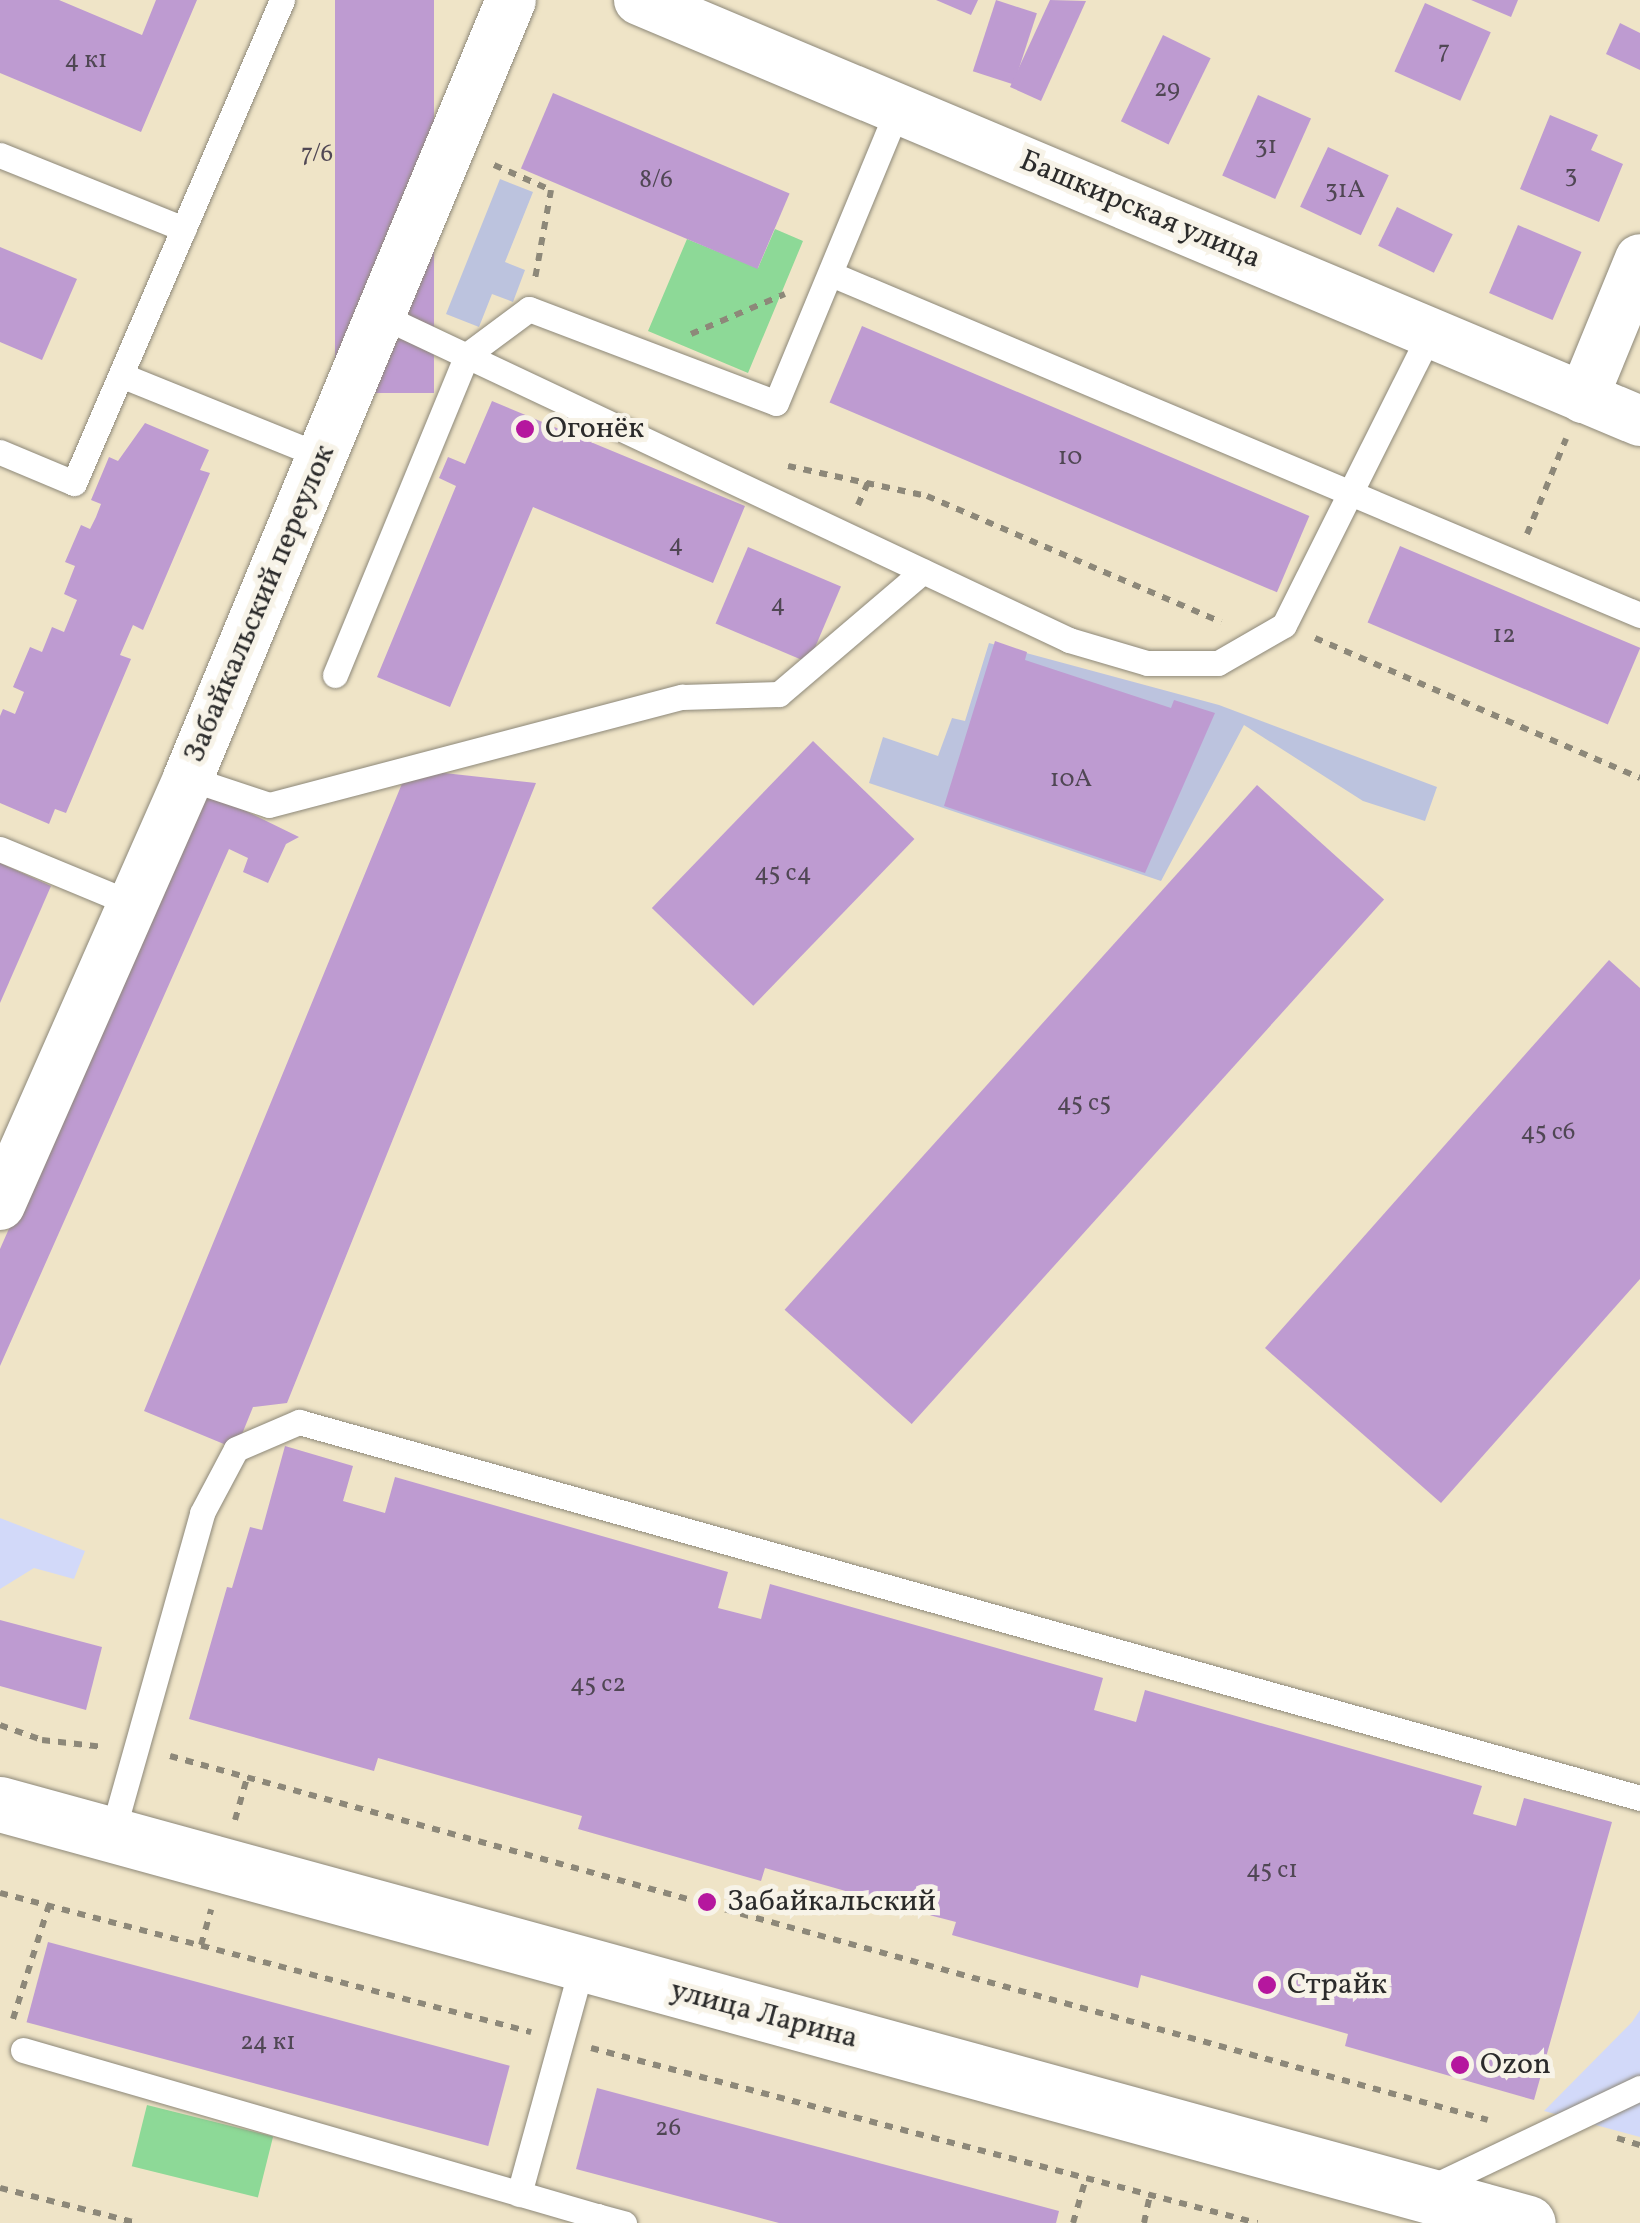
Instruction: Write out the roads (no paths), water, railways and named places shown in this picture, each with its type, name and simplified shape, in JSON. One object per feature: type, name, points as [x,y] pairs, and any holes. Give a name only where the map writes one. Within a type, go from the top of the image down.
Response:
[{"type":"main road","name":"улица Ларина","points":[[0,1804],[1528,2223]]},
{"type":"street","name":"Забайкальский переулок","points":[[0,1205],[188,778],[511,0]]},
{"type":"street","name":"Башкирская улица","points":[[639,0],[1640,421]]},
{"type":"street","points":[[1583,398],[1640,259]]},
{"type":"lane","points":[[0,452],[74,483],[282,0]]},
{"type":"lane","points":[[335,675],[468,356],[529,309],[776,403],[898,109]]},
{"type":"lane","points":[[0,155],[184,230]]},
{"type":"lane","points":[[831,274],[1352,490],[1640,615]]},
{"type":"lane","points":[[380,315],[1069,640],[1147,663],[1218,663],[1284,625],[1430,332]]},
{"type":"lane","points":[[122,375],[321,456]]},
{"type":"lane","points":[[188,778],[269,805],[682,697],[780,694],[923,571]]},
{"type":"lane","points":[[0,849],[133,904]]},
{"type":"lane","points":[[112,1834],[210,1495],[236,1449],[299,1422],[1640,1798]]},
{"type":"lane","points":[[519,2194],[582,1965]]},
{"type":"lane","points":[[23,2050],[596,2219],[624,2223]]},
{"type":"lane","points":[[1420,2194],[1640,2088]]},
{"type":"place","name":"Огонёк","points":[[525,429]]},
{"type":"place","name":"Забайкальский","points":[[707,1902]]},
{"type":"place","name":"Страйк","points":[[1267,1985]]},
{"type":"place","name":"Ozon","points":[[1460,2065]]}]
